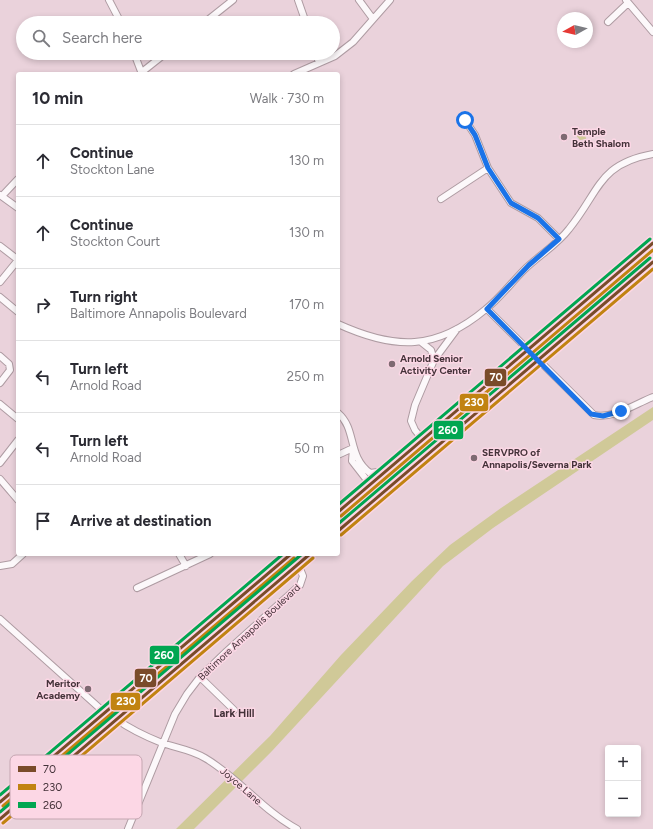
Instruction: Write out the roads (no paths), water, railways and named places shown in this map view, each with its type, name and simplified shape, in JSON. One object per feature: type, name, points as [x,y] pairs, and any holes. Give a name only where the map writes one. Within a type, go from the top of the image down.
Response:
[{"type":"highway","points":[[340,510],[653,243]]},
{"type":"highway","points":[[340,529],[653,262]]},
{"type":"highway","points":[[55,755],[289,556]]},
{"type":"highway","points":[[296,556],[298,564]]},
{"type":"highway","points":[[75,755],[308,556]]},
{"type":"highway","points":[[116,719],[113,715],[114,711],[126,695]]},
{"type":"highway","points":[[87,745],[94,734],[108,721],[109,715],[105,713]]},
{"type":"highway","points":[[0,802],[10,794]]},
{"type":"highway","points":[[0,819],[10,810]]},
{"type":"street","points":[[109,0],[117,16]]},
{"type":"street","points":[[213,16],[234,0]]},
{"type":"street","points":[[298,0],[304,16]]},
{"type":"street","points":[[359,0],[373,19]]},
{"type":"street","points":[[340,52],[353,42],[390,0]]},
{"type":"street","points":[[608,22],[627,2],[653,32]]},
{"type":"street","points":[[137,60],[142,72]]},
{"type":"street","points":[[143,72],[158,60]]},
{"type":"street","points":[[299,72],[326,60]]},
{"type":"street","points":[[465,120],[475,135],[488,168],[511,203],[538,218],[559,239]]},
{"type":"street","points":[[340,325],[364,335],[388,342],[402,343],[421,342],[443,336],[457,329],[487,309],[529,265],[572,226],[610,171],[629,160],[653,154]]},
{"type":"street","points":[[440,199],[488,168]]},
{"type":"street","points":[[16,181],[1,196],[16,207]]},
{"type":"street","points":[[0,246],[16,258]]},
{"type":"street","points":[[0,282],[16,262]]},
{"type":"street","points":[[0,296],[16,310]]},
{"type":"street","points":[[487,309],[591,414],[597,416],[610,414],[630,408],[653,398]]},
{"type":"street","points":[[423,440],[415,430],[412,416],[426,376],[434,360],[457,329]]},
{"type":"street","points":[[421,342],[431,350],[434,360]]},
{"type":"street","points":[[0,356],[8,364],[10,370],[0,383]]},
{"type":"street","points":[[0,404],[16,417]]},
{"type":"street","points":[[340,417],[348,428],[358,460],[370,473],[385,471]]},
{"type":"street","points":[[0,463],[16,443]]},
{"type":"street","points":[[340,453],[353,448]]},
{"type":"street","points":[[353,448],[352,461],[366,479],[365,488]]},
{"type":"street","points":[[0,479],[16,498]]},
{"type":"street","points":[[0,566],[12,564],[21,556]]},
{"type":"street","points":[[180,556],[186,566]]},
{"type":"street","points":[[136,588],[206,556]]},
{"type":"street","name":"Baltimore Annapolis Boulevard","points":[[142,794],[175,714],[187,694],[200,677],[300,585],[303,576],[298,564]]},
{"type":"street","points":[[0,619],[105,713]]},
{"type":"street","points":[[200,677],[234,710]]},
{"type":"street","name":"Joyce Lane","points":[[116,719],[162,743],[205,758],[230,775],[266,808],[297,829]]},
{"type":"street","name":"Baltimore Annapolis Boulevard","points":[[128,829],[132,819]]},
{"type":"place","name":"Temple Beth Shalom","points":[[564,137]]},
{"type":"place","name":"Arnold Senior Activity Center","points":[[392,364]]},
{"type":"place","name":"SERVPRO of Annapolis/Severna Park","points":[[474,458]]},
{"type":"place","name":"Meritor Academy","points":[[88,689]]},
{"type":"district","name":"Lark Hill","points":[[234,713]]}]
